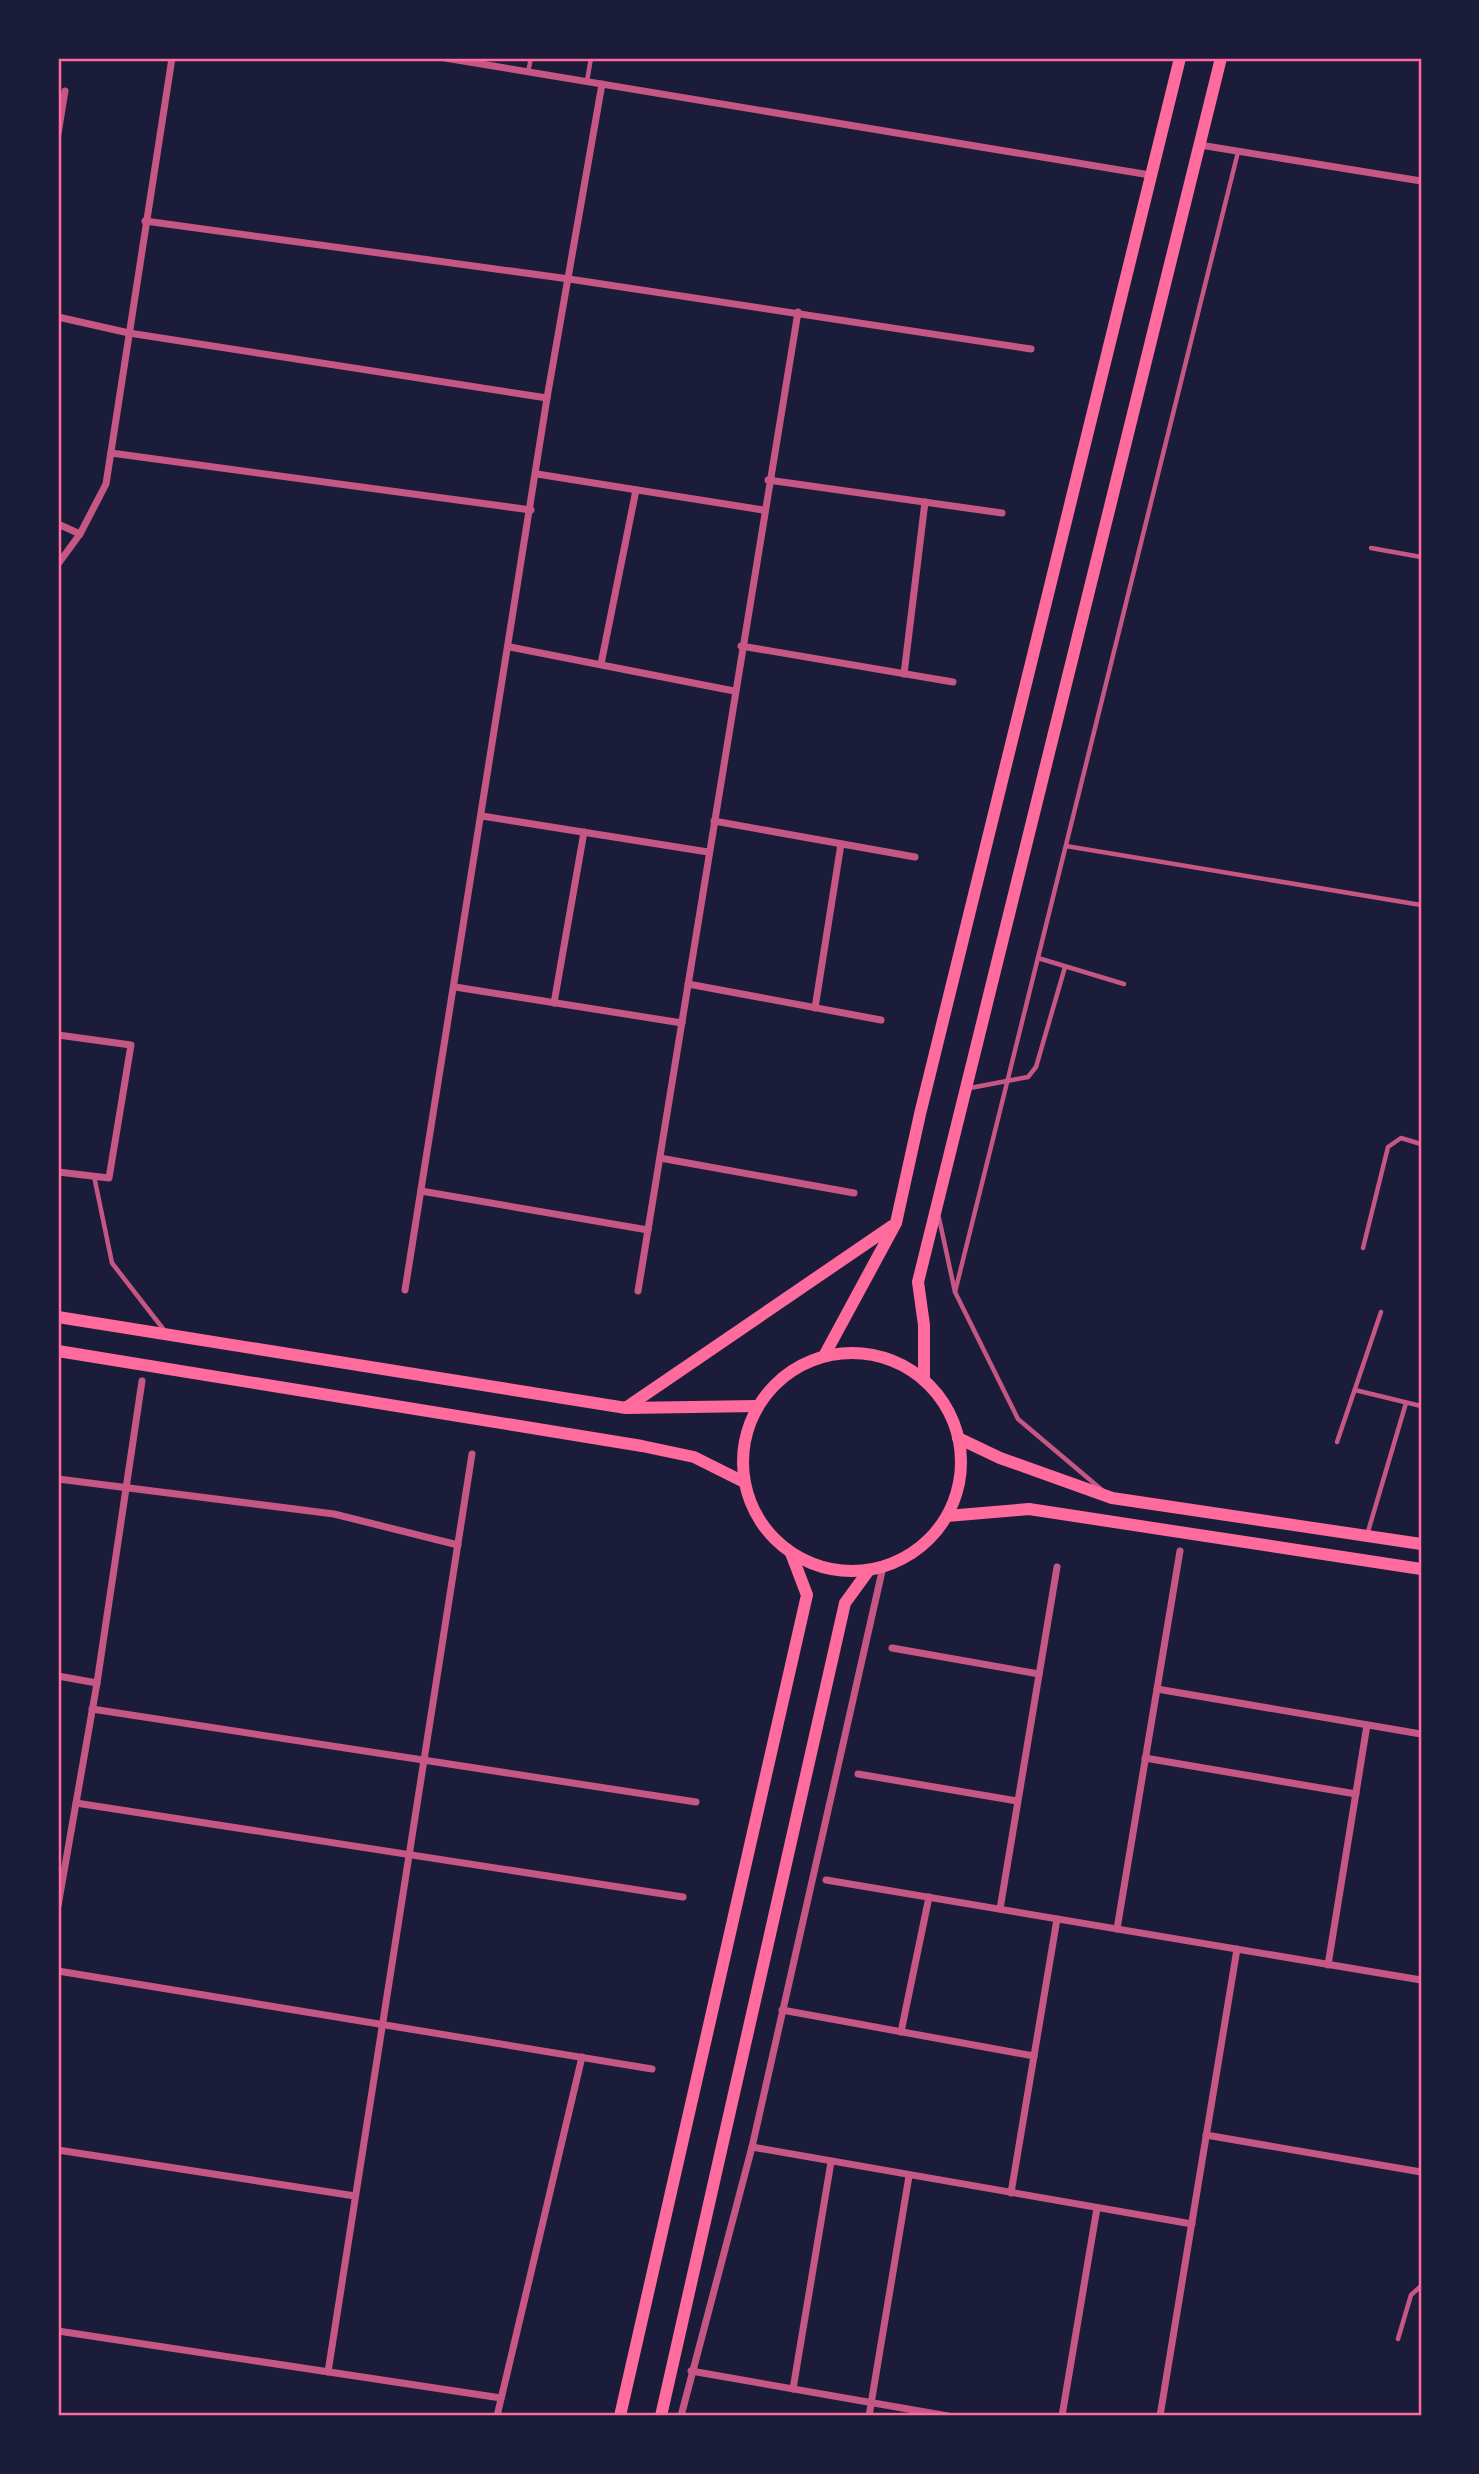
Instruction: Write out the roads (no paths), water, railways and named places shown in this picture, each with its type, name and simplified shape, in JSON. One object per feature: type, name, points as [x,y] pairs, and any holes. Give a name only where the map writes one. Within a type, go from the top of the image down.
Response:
[{"type":"main road","points":[[824,1356],[897,1223],[926,1087],[1180,58]]},
{"type":"main road","points":[[924,1380],[924,1325],[918,1282],[1221,58]]},
{"type":"main road","points":[[626,1408],[897,1223]]},
{"type":"main road","points":[[58,1317],[626,1408],[758,1406]]},
{"type":"main road","points":[[58,1351],[642,1446],[694,1457],[744,1482]]},
{"type":"main road","points":[[859,1353],[894,1361],[924,1380],[951,1416],[958,1438],[960,1478],[947,1516],[922,1546],[883,1567],[869,1570],[829,1568],[791,1553],[772,1536],[756,1515],[744,1482],[743,1456],[747,1430],[758,1406],[775,1384],[798,1367],[824,1356],[859,1353]]},
{"type":"main road","points":[[958,1438],[1000,1458],[1112,1497],[1421,1544]]},
{"type":"main road","points":[[947,1516],[1029,1509],[1421,1569]]},
{"type":"main road","points":[[620,2416],[807,1595],[791,1553]]},
{"type":"main road","points":[[661,2416],[845,1603],[869,1570]]},
{"type":"street","points":[[58,564],[80,534],[106,484],[172,58]]},
{"type":"street","points":[[445,58],[1150,175]]},
{"type":"street","points":[[405,1290],[510,647],[547,398],[603,84]]},
{"type":"street","points":[[58,134],[65,91]]},
{"type":"street","points":[[1200,145],[1421,181]]},
{"type":"street","points":[[145,221],[569,279],[1031,349]]},
{"type":"street","points":[[638,1291],[797,312]]},
{"type":"street","points":[[58,317],[129,333],[547,398]]},
{"type":"street","points":[[111,453],[531,510]]},
{"type":"street","points":[[537,474],[763,510]]},
{"type":"street","points":[[768,480],[1002,513]]},
{"type":"street","points":[[601,664],[636,490]]},
{"type":"street","points":[[904,674],[925,502]]},
{"type":"street","points":[[58,524],[80,534]]},
{"type":"street","points":[[741,646],[953,682]]},
{"type":"street","points":[[510,647],[734,691]]},
{"type":"street","points":[[482,816],[708,852]]},
{"type":"street","points":[[713,821],[915,857]]},
{"type":"street","points":[[554,1003],[584,832]]},
{"type":"street","points":[[815,1008],[841,844]]},
{"type":"street","points":[[688,984],[881,1020]]},
{"type":"street","points":[[455,987],[682,1023]]},
{"type":"street","points":[[58,1035],[131,1045],[109,1178],[58,1172]]},
{"type":"street","points":[[660,1158],[855,1192]]},
{"type":"street","points":[[421,1191],[648,1230]]},
{"type":"street","points":[[58,1906],[62,1859],[76,1803],[97,1683],[142,1381]]},
{"type":"street","points":[[328,2372],[472,1454]]},
{"type":"street","points":[[58,1479],[127,1490],[334,1514],[458,1545]]},
{"type":"street","points":[[1118,1929],[1180,1551]]},
{"type":"street","points":[[681,2416],[751,2147],[883,1567]]},
{"type":"street","points":[[1000,1909],[1057,1567]]},
{"type":"street","points":[[892,1648],[1040,1674]]},
{"type":"street","points":[[58,1676],[97,1683]]},
{"type":"street","points":[[1157,1689],[1421,1734]]},
{"type":"street","points":[[92,1709],[695,1802]]},
{"type":"street","points":[[1328,1965],[1367,1725]]},
{"type":"street","points":[[1146,1758],[1356,1794]]},
{"type":"street","points":[[858,1774],[1017,1801]]},
{"type":"street","points":[[76,1803],[683,1897]]},
{"type":"street","points":[[826,1880],[1421,1980]]},
{"type":"street","points":[[901,2032],[929,1897]]},
{"type":"street","points":[[1011,2193],[1057,1919]]},
{"type":"street","points":[[1160,2416],[1237,1949]]},
{"type":"street","points":[[58,1971],[652,2069]]},
{"type":"street","points":[[782,2010],[1034,2056]]},
{"type":"street","points":[[497,2416],[582,2057]]},
{"type":"street","points":[[1206,2135],[1421,2172]]},
{"type":"street","points":[[751,2147],[1192,2224]]},
{"type":"street","points":[[58,2150],[355,2196]]},
{"type":"street","points":[[793,2389],[831,2162]]},
{"type":"street","points":[[869,2416],[909,2176]]},
{"type":"street","points":[[1062,2416],[1097,2208]]},
{"type":"street","points":[[58,2331],[501,2398]]},
{"type":"street","points":[[691,2371],[948,2416]]},
{"type":"lane","points":[[528,72],[531,58]]},
{"type":"lane","points":[[587,83],[592,58]]},
{"type":"lane","points":[[955,1292],[1238,151]]},
{"type":"lane","points":[[1371,548],[1421,557]]},
{"type":"lane","points":[[1066,846],[1421,905]]},
{"type":"lane","points":[[1038,958],[1124,984]]},
{"type":"lane","points":[[966,1088],[986,1087],[1028,1077],[1037,1068],[1065,967]]},
{"type":"lane","points":[[1363,1248],[1388,1147],[1401,1138],[1421,1144]]},
{"type":"lane","points":[[93,1176],[112,1263],[168,1334]]},
{"type":"lane","points":[[936,1207],[955,1292],[1018,1419],[1112,1497]]},
{"type":"lane","points":[[1337,1442],[1381,1312]]},
{"type":"lane","points":[[1355,1390],[1421,1406]]},
{"type":"lane","points":[[1367,1536],[1406,1403]]},
{"type":"lane","points":[[1398,2339],[1411,2295],[1421,2286]]}]
